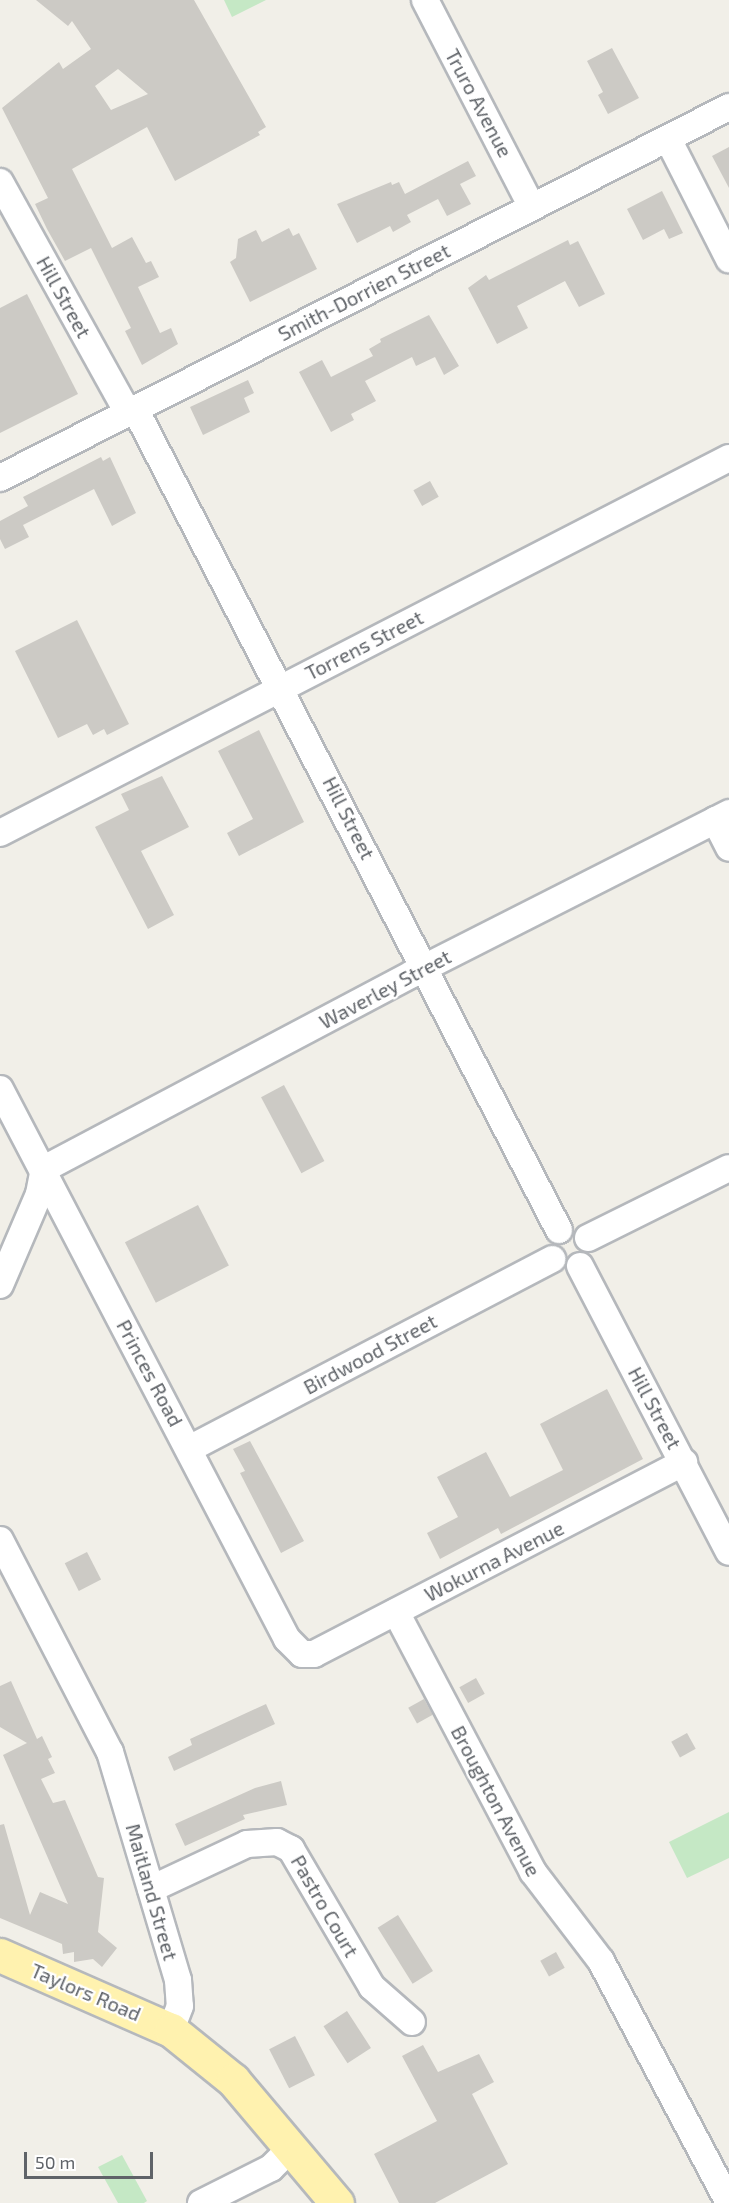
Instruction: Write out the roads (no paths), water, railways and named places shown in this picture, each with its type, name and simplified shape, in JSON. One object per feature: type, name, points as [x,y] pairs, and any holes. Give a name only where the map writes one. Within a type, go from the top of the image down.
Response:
[{"type":"main road","name":"Taylors Road","points":[[0,1955],[171,2030]]},
{"type":"main road","name":"Taylors Road","points":[[0,1968],[129,2024],[192,2065],[287,2153]]},
{"type":"main road","points":[[171,2030],[233,2080],[321,2203]]},
{"type":"main road","points":[[287,2153],[337,2203]]},
{"type":"street","name":"Truro Avenue","points":[[425,0],[532,207]]},
{"type":"street","name":"Smith-Dorrien Street","points":[[0,478],[729,107]]},
{"type":"street","points":[[668,139],[729,259]]},
{"type":"street","name":"Hill Street","points":[[0,182],[131,411],[281,687],[559,1230]]},
{"type":"street","name":"Torrens Street","points":[[0,833],[729,458]]},
{"type":"street","points":[[722,817],[729,848]]},
{"type":"street","name":"Waverley Street","points":[[44,1169],[426,967],[722,817]]},
{"type":"street","name":"Princes Road","points":[[0,1089],[44,1169],[287,1639],[303,1654]]},
{"type":"street","points":[[588,1238],[729,1168]]},
{"type":"street","points":[[0,1285],[39,1194],[44,1169]]},
{"type":"street","points":[[572,1227],[588,1238],[588,1257],[580,1266],[568,1269],[552,1259],[549,1247],[559,1230],[572,1227]]},
{"type":"street","name":"Birdwood Street","points":[[189,1449],[552,1259]]},
{"type":"street","name":"Hill Street","points":[[580,1266],[729,1552]]},
{"type":"street","name":"Wokurna Avenue","points":[[303,1654],[314,1654],[684,1462]]},
{"type":"street","name":"Maitland Street","points":[[0,1540],[110,1752],[178,1980],[180,2006],[171,2030]]},
{"type":"street","name":"Broughton Avenue","points":[[396,1612],[532,1872],[602,1961],[729,2203]]},
{"type":"street","name":"Pastro Court","points":[[151,1890],[247,1844],[277,1842],[291,1849],[372,1987],[412,2022]]},
{"type":"street","points":[[201,2203],[271,2168],[287,2153]]}]
